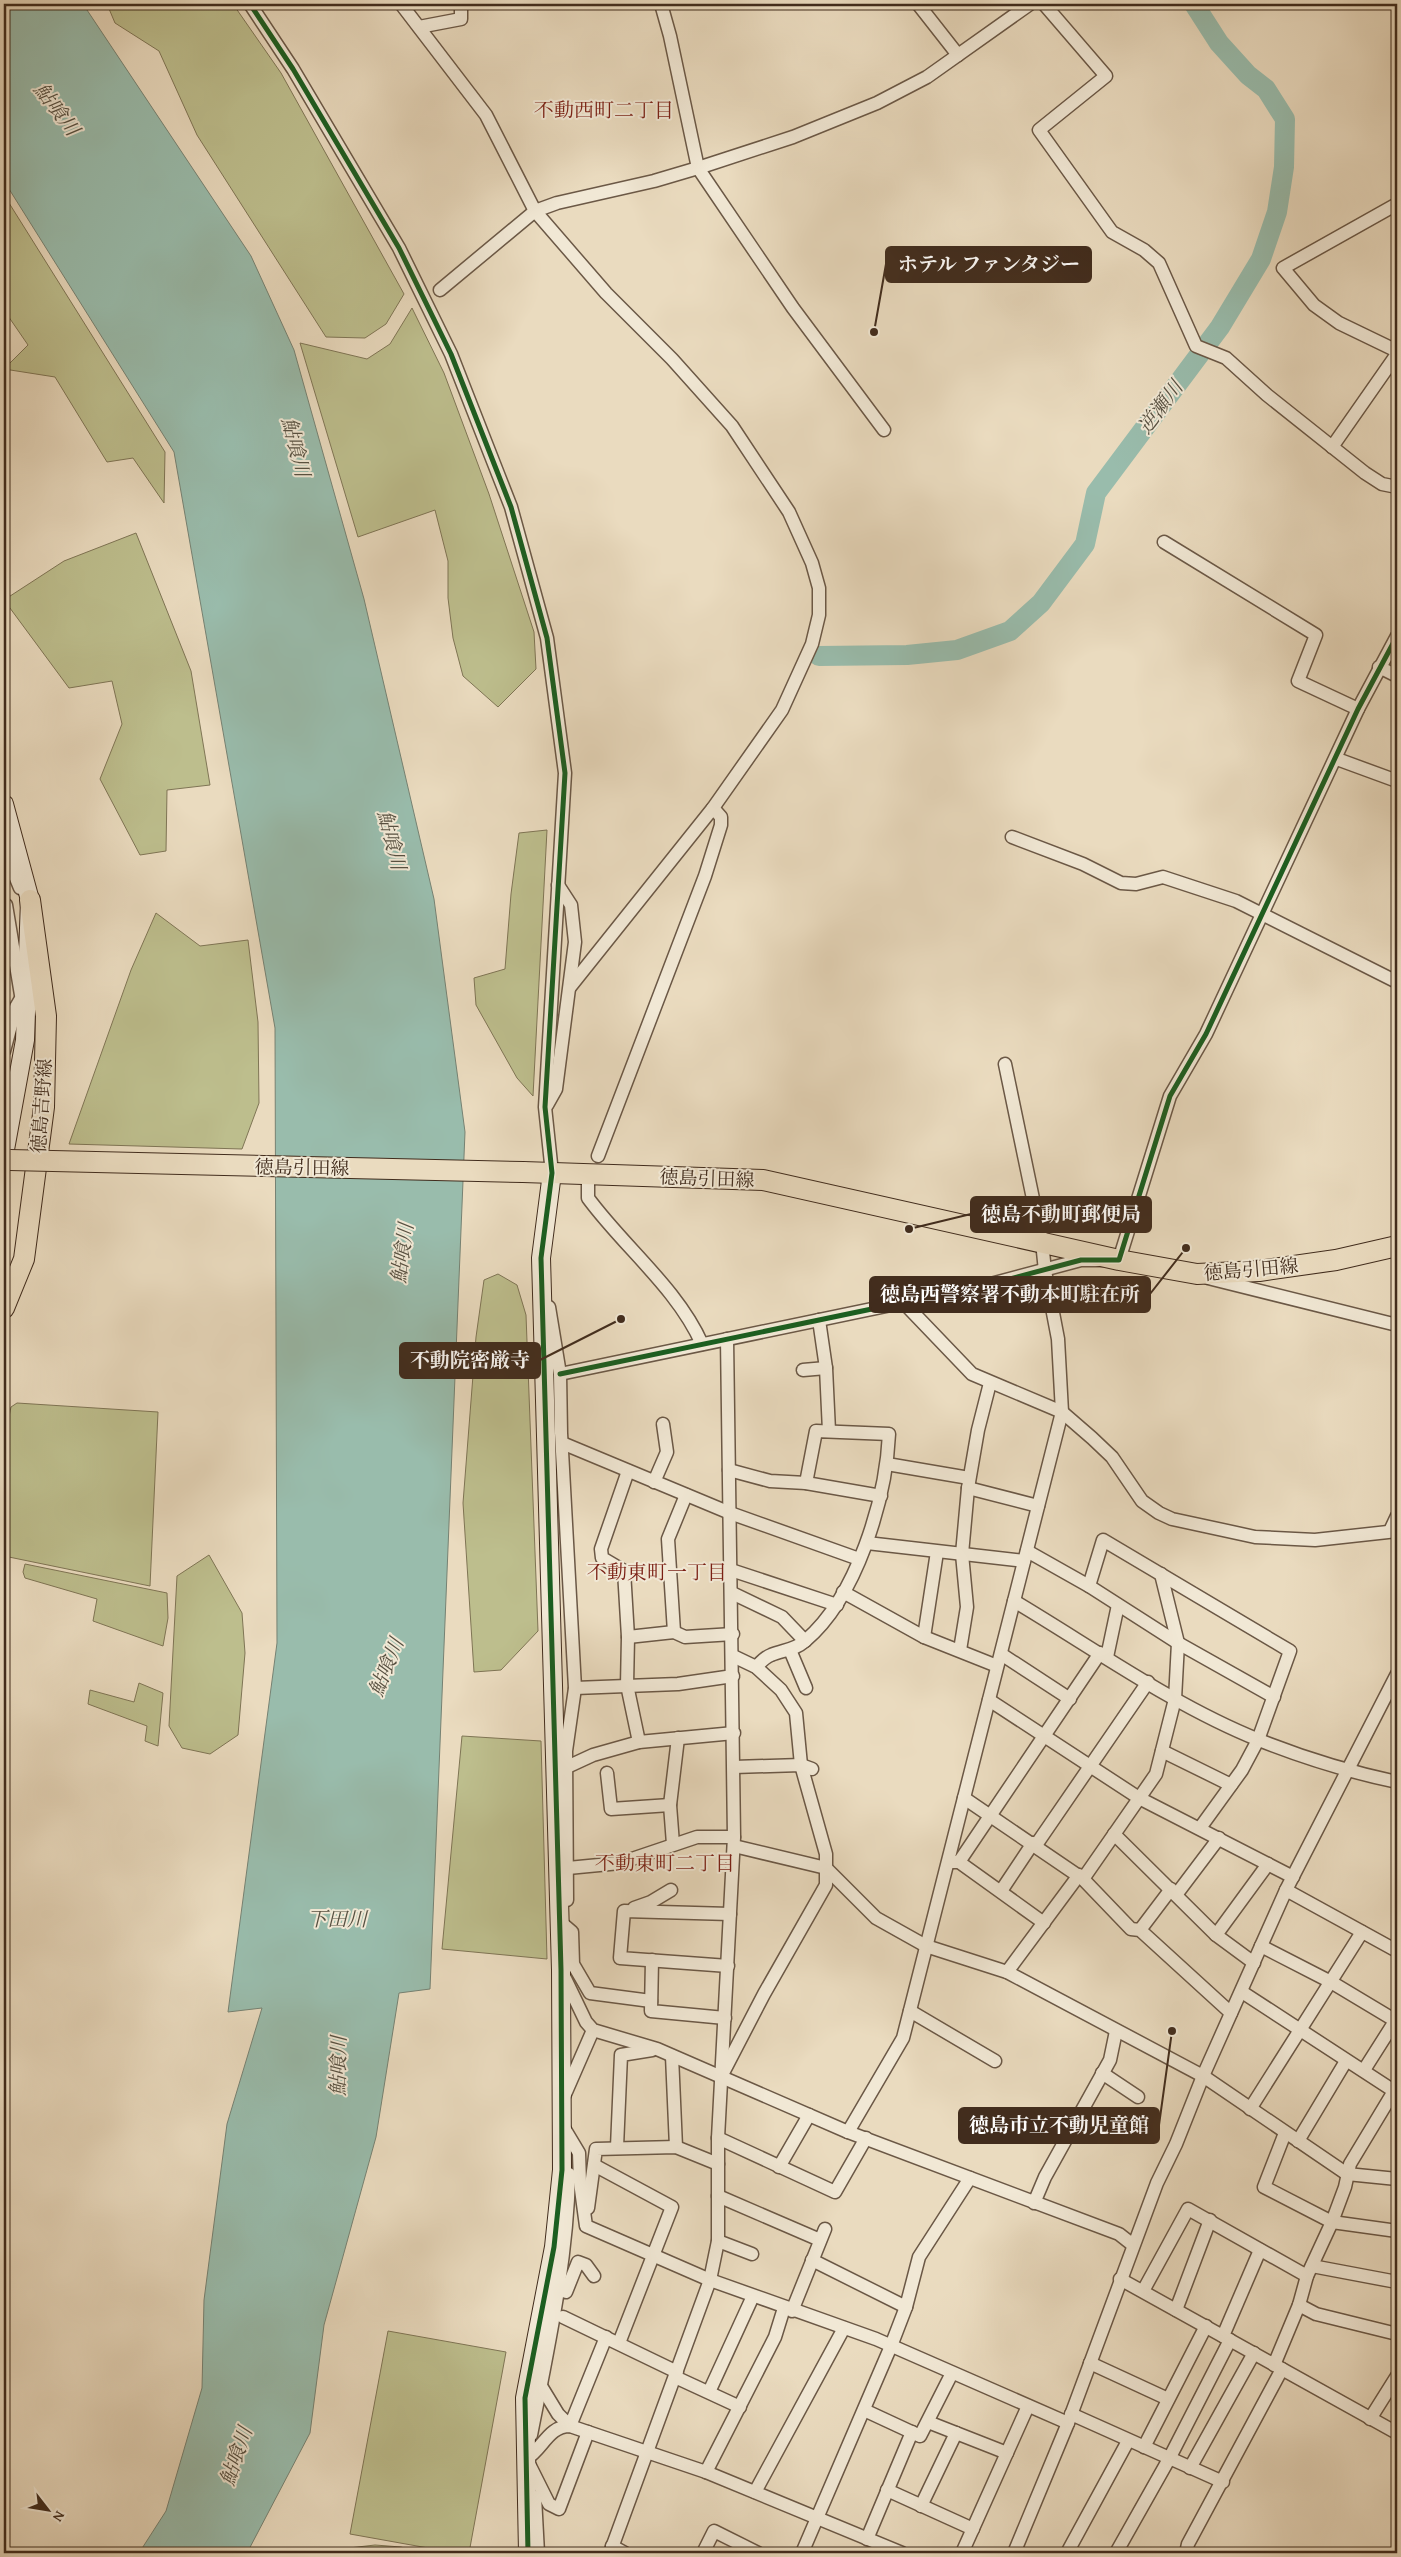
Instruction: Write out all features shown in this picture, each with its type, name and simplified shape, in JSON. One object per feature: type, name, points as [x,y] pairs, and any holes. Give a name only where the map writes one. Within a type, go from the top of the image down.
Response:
[{"type":"main road","name":"徳島吉野線","points":[[4,1308],[24,1259],[44,1107],[46,1016],[30,900]]},
{"type":"main road","name":"徳島引田線","points":[[6,1158],[763,1180],[1119,1260],[1197,1274],[1260,1271],[1336,1260],[1397,1246]]},
{"type":"street","points":[[250,4],[294,70],[400,248],[451,354],[511,507],[547,638],[565,773],[545,1108],[552,1173],[541,1258],[561,1970],[560,2104],[562,2170],[554,2247],[526,2398],[538,2553]]},
{"type":"street","points":[[400,4],[486,115],[535,211],[606,294],[672,359],[732,426],[789,512],[812,563],[819,588],[819,615],[812,644],[782,710],[714,808],[570,988]]},
{"type":"street","points":[[419,27],[461,19],[462,4]]},
{"type":"street","points":[[661,4],[670,36],[698,168],[793,308],[884,430]]},
{"type":"street","points":[[918,4],[958,55]]},
{"type":"street","points":[[440,290],[535,211],[557,203],[654,182],[793,137],[877,103],[927,77],[1030,4]]},
{"type":"street","points":[[1044,4],[1106,76],[1039,130],[1112,232],[1144,250],[1158,263],[1196,346],[1226,358],[1267,395],[1332,447],[1382,484],[1397,488]]},
{"type":"street","points":[[1332,447],[1397,352],[1339,322],[1314,305],[1283,268],[1397,204]]},
{"type":"street","points":[[1164,542],[1316,635],[1298,680],[1358,709]]},
{"type":"street","points":[[560,1374],[1045,1271],[1081,1260],[1119,1260],[1170,1096],[1202,1042],[1358,709],[1397,636]]},
{"type":"street","points":[[1380,667],[1397,676]]},
{"type":"street","points":[[1336,759],[1397,781]]},
{"type":"street","points":[[4,804],[30,900],[24,993],[25,1040],[6,1158]]},
{"type":"street","points":[[598,1156],[706,876],[721,825],[721,817],[714,808]]},
{"type":"street","points":[[1012,837],[1083,864],[1122,883],[1136,884],[1164,877],[1262,912],[1397,982]]},
{"type":"street","points":[[4,849],[20,890],[30,900]]},
{"type":"street","points":[[545,1108],[556,1089],[575,942],[571,905],[558,885]]},
{"type":"street","points":[[4,904],[6,905],[24,993],[4,1051]]},
{"type":"street","points":[[848,2132],[903,2038],[926,1946],[953,1862],[964,1798],[1062,1412],[1058,1339],[1045,1271],[1042,1242],[1005,1064]]},
{"type":"street","points":[[588,1183],[588,1198],[667,1290],[693,1324],[702,1344]]},
{"type":"street","points":[[541,1258],[560,1374],[575,1688],[566,1751],[568,1868],[565,1926],[559,1944]]},
{"type":"street","points":[[1197,1274],[1221,1282],[1397,1324]]},
{"type":"street","points":[[903,1302],[953,1357],[972,1374],[1062,1412],[1112,1457],[1142,1501],[1158,1513],[1255,1537],[1315,1540],[1394,1531],[1397,1516]]},
{"type":"street","points":[[819,1320],[826,1368],[829,1431]]},
{"type":"street","points":[[626,2553],[611,2550],[710,2280],[718,2241],[718,2138],[734,1841],[733,1634],[727,1339]]},
{"type":"street","points":[[802,1370],[826,1368]]},
{"type":"street","points":[[960,1650],[967,1607],[962,1554],[968,1483],[978,1430],[990,1383]]},
{"type":"street","points":[[654,1482],[667,1452],[663,1424]]},
{"type":"street","points":[[756,1667],[769,1655],[790,1650],[806,1641],[837,1605],[866,1543],[881,1496],[887,1464],[888,1434],[816,1430],[806,1484]]},
{"type":"street","points":[[562,1442],[730,1513],[859,1559]]},
{"type":"street","points":[[887,1464],[968,1483],[1038,1506]]},
{"type":"street","points":[[729,1470],[770,1481],[806,1484],[881,1496]]},
{"type":"street","points":[[628,1471],[601,1549],[602,1558],[624,1571],[628,1637],[626,1685],[639,1742]]},
{"type":"street","points":[[674,1632],[668,1539],[686,1495]]},
{"type":"street","points":[[1089,1586],[1103,1540],[1290,1651],[1258,1740],[1231,1785],[1200,1828]]},
{"type":"street","points":[[866,1543],[937,1552],[1025,1556],[1089,1586],[1178,1642],[1274,1697]]},
{"type":"street","points":[[924,1637],[937,1552]]},
{"type":"street","points":[[731,1570],[837,1605]]},
{"type":"street","points":[[1007,1972],[1114,1834],[1156,1774],[1175,1699],[1178,1642],[1161,1574]]},
{"type":"street","points":[[843,1592],[924,1637],[960,1650],[999,1660],[1070,1699]]},
{"type":"street","points":[[732,1593],[782,1617],[806,1641]]},
{"type":"street","points":[[1014,1601],[1175,1699],[1258,1740],[1346,1771],[1397,1782]]},
{"type":"street","points":[[953,1862],[991,1815],[1070,1699],[1104,1655],[1118,1605]]},
{"type":"street","points":[[628,1637],[674,1632],[685,1637],[733,1634]]},
{"type":"street","points":[[790,1650],[806,1688]]},
{"type":"street","points":[[722,2076],[764,1994],[826,1885],[826,1854],[796,1713],[781,1690],[756,1667],[733,1656]]},
{"type":"street","points":[[1014,2553],[1069,2419],[1133,2245],[1203,2076],[1286,1890],[1397,1674]]},
{"type":"street","points":[[575,1688],[678,1684],[733,1676]]},
{"type":"street","points":[[1001,1891],[1148,1682]]},
{"type":"street","points":[[989,1700],[1139,1798],[1293,1877]]},
{"type":"street","points":[[567,1766],[593,1755],[639,1742],[734,1734]]},
{"type":"street","points":[[673,1844],[670,1805],[678,1738]]},
{"type":"street","points":[[1162,1751],[1231,1785]]},
{"type":"street","points":[[734,1767],[806,1767]]},
{"type":"street","points":[[607,1773],[610,1808],[670,1805]]},
{"type":"street","points":[[964,1798],[1081,1877],[1131,1929],[1140,1930],[1231,2014]]},
{"type":"street","points":[[1114,1834],[1216,1934],[1254,1962]]},
{"type":"street","points":[[568,1868],[620,1863],[697,1837],[734,1841],[826,1868],[876,1918],[926,1946],[1007,1972],[1116,2032],[1203,2076],[1347,2174],[1397,2179]]},
{"type":"street","points":[[1140,1930],[1219,1838]]},
{"type":"street","points":[[953,1862],[1001,1891],[1044,1922]]},
{"type":"street","points":[[1216,1934],[1268,1864]]},
{"type":"street","points":[[624,1911],[651,1902],[671,1890]]},
{"type":"street","points":[[1286,1890],[1397,1951]]},
{"type":"street","points":[[624,1911],[730,1914]]},
{"type":"street","points":[[624,1911],[620,1958],[728,1966]]},
{"type":"street","points":[[565,1926],[572,1932],[573,1964],[590,1993],[651,2000]]},
{"type":"street","points":[[1250,2109],[1362,1932]]},
{"type":"street","points":[[1261,1946],[1397,2019],[1364,2070]]},
{"type":"street","points":[[652,1960],[651,2011],[725,2018]]},
{"type":"street","points":[[561,1970],[586,2022],[594,2030],[657,2049],[848,2132],[1119,2234],[1133,2245]]},
{"type":"street","points":[[1186,2553],[1188,2544],[1223,2482],[1278,2367],[1310,2271],[1332,2222],[1350,2164],[1396,2090],[1346,2061],[1301,2028],[1242,1992]]},
{"type":"street","points":[[910,2011],[995,2061]]},
{"type":"street","points":[[560,2104],[573,2081],[582,2053],[594,2030]]},
{"type":"street","points":[[1034,2203],[1045,2177],[1110,2060],[1116,2032]]},
{"type":"street","points":[[617,2147],[620,2055],[657,2049]]},
{"type":"street","points":[[672,2056],[676,2147]]},
{"type":"street","points":[[1298,2142],[1346,2061]]},
{"type":"street","points":[[1102,2073],[1138,2097]]},
{"type":"street","points":[[779,2167],[809,2115]]},
{"type":"street","points":[[561,2122],[579,2154],[580,2182],[586,2226]]},
{"type":"street","points":[[528,2553],[530,2464],[541,2386],[564,2262],[568,2225],[570,2150],[561,2122]]},
{"type":"street","points":[[1285,2133],[1264,2187],[1332,2222],[1397,2231]]},
{"type":"street","points":[[718,2138],[835,2192],[866,2138]]},
{"type":"street","points":[[586,2226],[596,2149],[676,2147],[718,2164]]},
{"type":"street","points":[[594,2166],[672,2207],[618,2342]]},
{"type":"street","points":[[802,2553],[891,2346],[906,2307],[919,2257],[970,2178]]},
{"type":"street","points":[[706,2472],[740,2407],[823,2234],[718,2196]]},
{"type":"street","points":[[1143,2291],[1188,2209],[1260,2250],[1310,2271],[1397,2282]]},
{"type":"street","points":[[1176,2310],[1210,2220]]},
{"type":"street","points":[[586,2226],[710,2280],[891,2346],[1028,2406],[1144,2447],[1223,2482]]},
{"type":"street","points":[[718,2241],[752,2254]]},
{"type":"street","points":[[549,2340],[563,2317],[566,2292],[564,2262],[554,2247]]},
{"type":"street","points":[[1116,2553],[1169,2459],[1227,2338],[1260,2250]]},
{"type":"street","points":[[812,2260],[906,2307]]},
{"type":"street","points":[[566,2292],[578,2262],[586,2265],[594,2276]]},
{"type":"street","points":[[1120,2279],[1397,2433]]},
{"type":"street","points":[[709,2392],[753,2296]]},
{"type":"street","points":[[1298,2305],[1316,2314],[1397,2334]]},
{"type":"street","points":[[563,2317],[618,2342],[740,2407]]},
{"type":"street","points":[[1144,2447],[1206,2326]]},
{"type":"street","points":[[755,2492],[844,2328]]},
{"type":"street","points":[[570,2426],[606,2337]]},
{"type":"street","points":[[1190,2468],[1254,2353]]},
{"type":"street","points":[[1090,2363],[1168,2400]]},
{"type":"street","points":[[864,2410],[920,2436],[952,2373]]},
{"type":"street","points":[[1370,2419],[1397,2376]]},
{"type":"street","points":[[541,2386],[558,2414],[570,2426]]},
{"type":"street","points":[[962,2553],[1028,2406]]},
{"type":"street","points":[[928,2422],[1007,2453]]},
{"type":"street","points":[[530,2464],[548,2435],[562,2426],[570,2426],[706,2472],[902,2553]]},
{"type":"street","points":[[530,2464],[549,2504],[559,2509],[588,2432]]},
{"type":"street","points":[[867,2539],[912,2432]]},
{"type":"street","points":[[921,2506],[956,2432]]},
{"type":"street","points":[[1067,2553],[1128,2441]]},
{"type":"street","points":[[887,2490],[973,2529]]},
{"type":"street","points":[[703,2553],[714,2531],[750,2551]]},
{"type":"green space","points":[[107,4],[233,4],[281,73],[404,294],[386,324],[365,338],[326,337],[197,135],[159,51],[115,23]]},
{"type":"green space","points":[[4,195],[165,452],[164,503],[133,458],[107,462],[55,377],[4,369],[28,345],[4,310]]},
{"type":"green space","points":[[412,308],[444,373],[489,494],[534,632],[536,669],[498,707],[463,676],[453,638],[448,598],[448,561],[435,510],[358,537],[300,343],[367,359],[390,344]]},
{"type":"green space","points":[[136,533],[191,671],[210,785],[167,790],[166,851],[140,855],[100,779],[122,724],[112,681],[69,688],[4,600],[64,561]]},
{"type":"green space","points":[[547,830],[533,1096],[517,1078],[476,1005],[474,978],[505,969],[511,894],[519,833]]},
{"type":"green space","points":[[156,913],[200,946],[248,940],[258,1022],[259,1103],[242,1149],[69,1144],[131,970]]},
{"type":"green space","points":[[498,1274],[517,1285],[526,1315],[538,1631],[501,1670],[474,1672],[463,1503],[476,1337],[484,1280]]},
{"type":"green space","points":[[17,1403],[158,1412],[150,1586],[4,1556],[4,1440],[11,1407]]},
{"type":"green space","points":[[209,1555],[242,1613],[245,1653],[238,1735],[210,1754],[182,1748],[169,1726],[177,1576]]},
{"type":"green space","points":[[25,1564],[167,1593],[168,1618],[163,1646],[93,1621],[97,1599],[25,1578],[23,1572]]},
{"type":"green space","points":[[139,1683],[163,1693],[158,1746],[145,1741],[147,1726],[88,1704],[90,1690],[134,1702]]},
{"type":"green space","points":[[462,1736],[541,1741],[547,1959],[442,1949]]},
{"type":"green space","points":[[388,2331],[506,2352],[469,2553],[456,2553],[350,2534]]},
{"type":"green space","points":[[375,2545],[401,2547],[422,2553],[332,2553],[349,2548]]},
{"type":"water","name":"下田川","points":[[4,4],[83,4],[251,256],[294,350],[364,599],[434,899],[465,1132],[430,1989],[399,1993],[376,2137],[324,2325],[310,2433],[247,2553],[139,2553],[166,2511],[202,2388],[204,2300],[227,2124],[262,2008],[228,2012],[277,1643],[275,1028],[174,452],[4,181]]},
{"type":"waterway","name":"逆瀬川","points":[[819,656],[907,655],[957,650],[1010,631],[1041,603],[1085,544],[1096,493],[1220,327],[1261,259],[1277,212],[1284,167],[1285,119],[1266,89],[1248,75],[1219,43],[1194,4]]},
{"type":"cycle path","points":[[250,4],[293,69],[399,248],[451,354],[511,507],[547,638],[565,773],[545,1107],[552,1173],[541,1258],[561,1970],[562,2170],[554,2247],[525,2398],[528,2553]]},
{"type":"cycle path","points":[[560,1374],[987,1285],[1081,1260],[1119,1260],[1170,1096],[1206,1034],[1358,709],[1397,636]]},
{"type":"place","name":"ホテル ファンタジー","points":[[874,332]]},
{"type":"place","name":"徳島不動町郵便局","points":[[909,1229]]},
{"type":"place","name":"徳島西警察署不動本町駐在所","points":[[1186,1248]]},
{"type":"place","name":"不動院密厳寺","points":[[621,1319]]},
{"type":"place","name":"徳島市立不動児童館","points":[[1172,2031]]},
{"type":"district","name":"不動西町二丁目","points":[[604,110]]},
{"type":"district","name":"不動東町一丁目","points":[[657,1572]]},
{"type":"district","name":"不動東町二丁目","points":[[665,1863]]},
{"type":"water label","name":"鮎喰川","points":[[57,109]]},
{"type":"water label","name":"鮎喰川","points":[[296,447]]},
{"type":"water label","name":"鮎喰川","points":[[392,840]]},
{"type":"water label","name":"鮎喰川","points":[[402,1253]]},
{"type":"water label","name":"鮎喰川","points":[[386,1667]]},
{"type":"water label","name":"鮎喰川","points":[[338,2066]]},
{"type":"water label","name":"鮎喰川","points":[[236,2456]]}]
